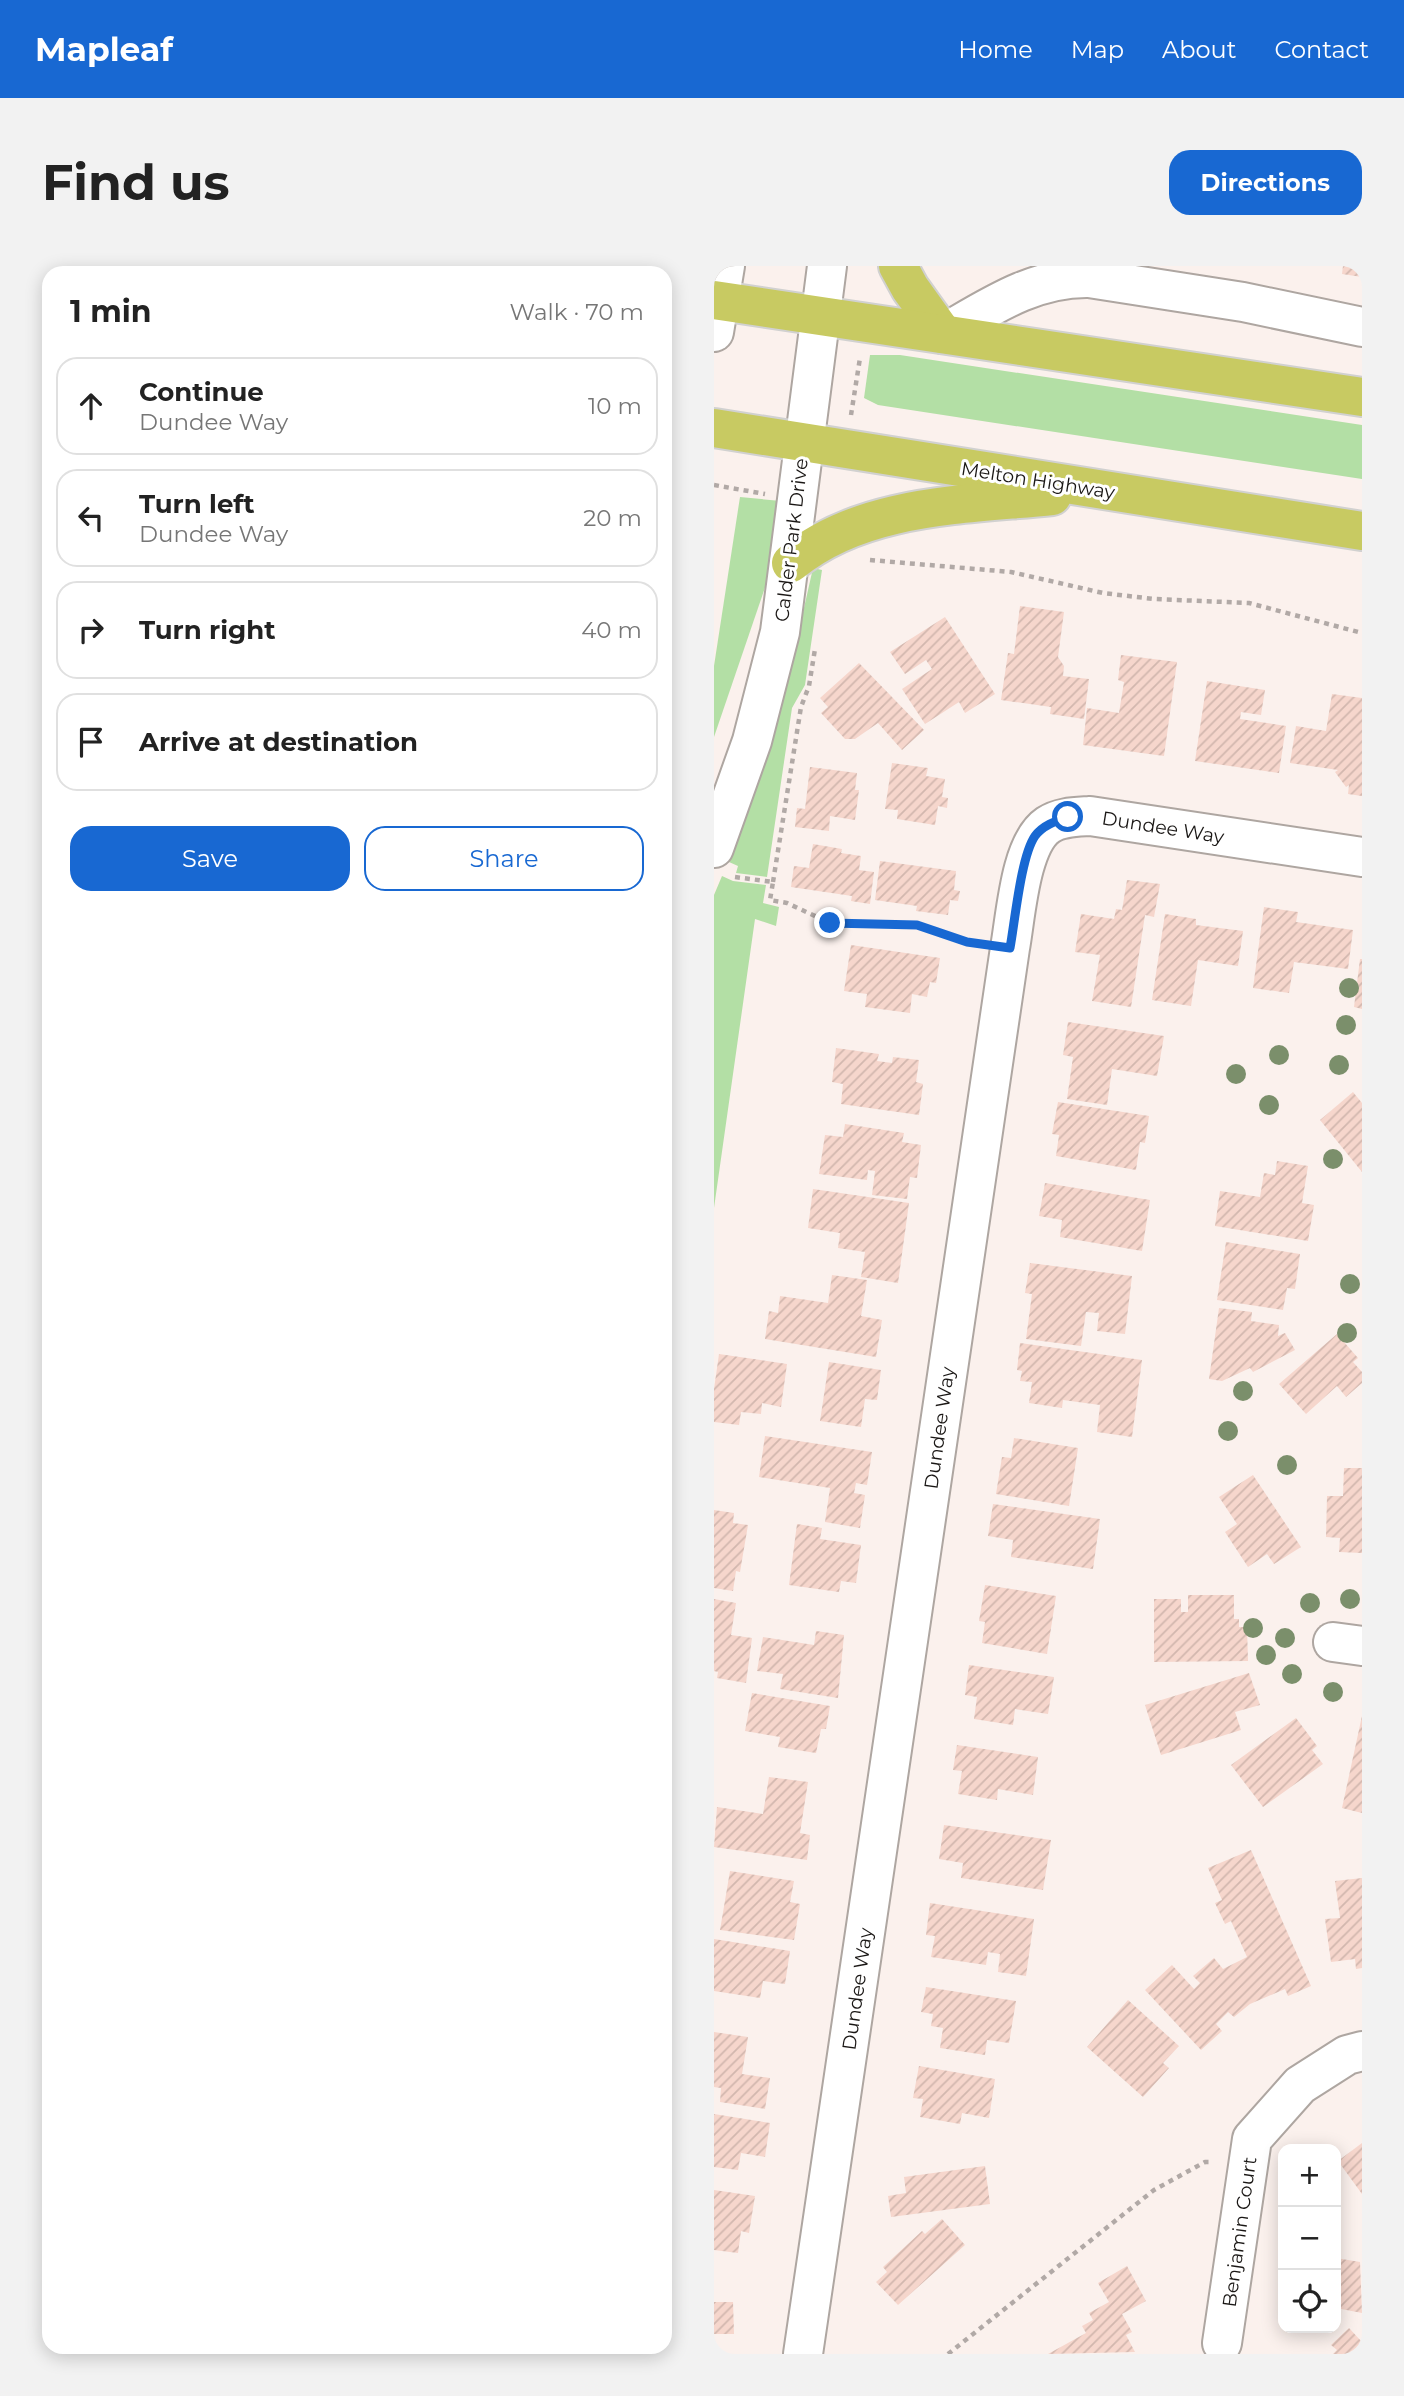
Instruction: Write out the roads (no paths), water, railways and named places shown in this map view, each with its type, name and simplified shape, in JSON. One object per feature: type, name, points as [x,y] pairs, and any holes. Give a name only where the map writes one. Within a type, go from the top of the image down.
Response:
[{"type":"highway","points":[[898,266],[910,288],[943,334]]},
{"type":"highway","points":[[718,300],[1362,397]]},
{"type":"highway","name":"Melton Highway","points":[[714,428],[1362,531]]},
{"type":"highway","points":[[791,563],[816,543],[855,525],[933,509],[1106,491]]},
{"type":"street","name":"Calder Park Drive","points":[[721,839],[752,741],[780,632],[791,563],[802,444],[827,266]]},
{"type":"street","points":[[943,334],[1010,295],[1067,278],[1089,278],[1243,302],[1362,327]]},
{"type":"street","name":"Dundee Way","points":[[803,2354],[1010,948],[1027,855],[1035,836],[1049,824],[1068,817],[1090,816],[1362,857]]},
{"type":"street","name":"Benjamin Court","points":[[1222,2343],[1252,2139],[1300,2085],[1347,2055],[1362,2051]]}]
